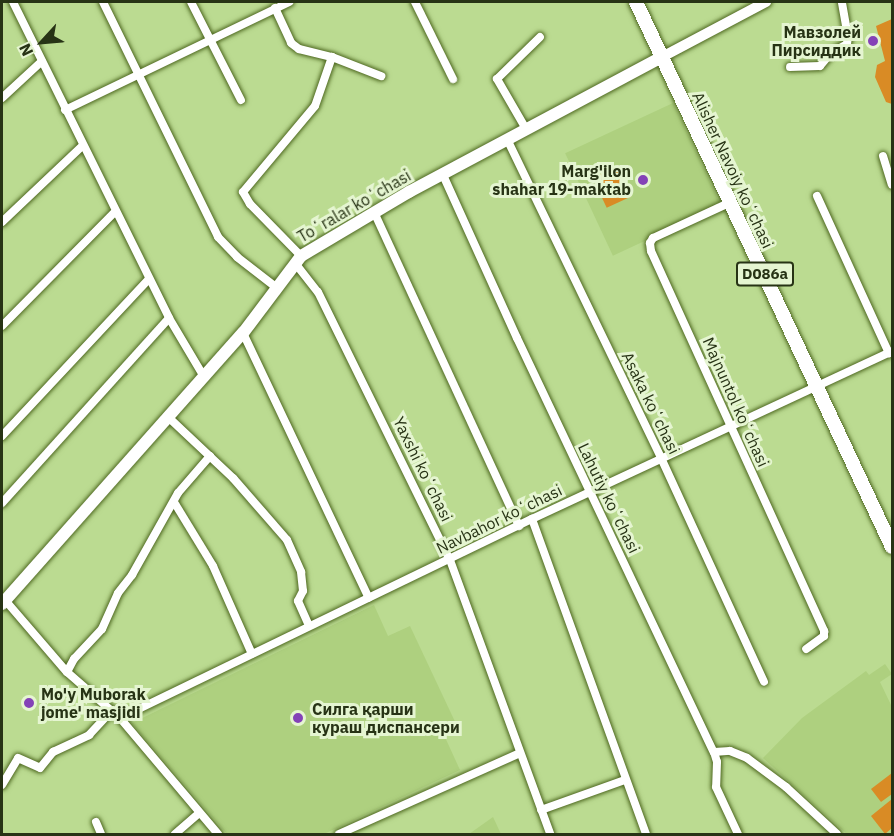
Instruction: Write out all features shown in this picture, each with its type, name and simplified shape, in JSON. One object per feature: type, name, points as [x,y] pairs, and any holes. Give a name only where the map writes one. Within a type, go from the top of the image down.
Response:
[{"type":"main road","name":"Alisher Navoiy koʻchasi","points":[[636,2],[892,547]]},
{"type":"main road","name":"Toʻralar koʻchasi","points":[[3,602],[243,333],[298,260],[374,212],[662,57]]},
{"type":"street","points":[[13,2],[149,279],[204,377]]},
{"type":"street","points":[[103,2],[218,237],[237,257],[277,288]]},
{"type":"street","points":[[191,2],[241,100]]},
{"type":"street","points":[[65,110],[289,2]]},
{"type":"street","points":[[415,2],[453,79]]},
{"type":"street","name":"Toʻralar koʻchasi","points":[[662,57],[766,2]]},
{"type":"street","points":[[790,68],[820,66],[831,53],[847,44],[848,37],[842,2]]},
{"type":"street","points":[[274,8],[291,43],[299,49],[332,57],[381,76]]},
{"type":"street","points":[[526,129],[497,79],[540,38]]},
{"type":"street","name":"Yaxshi koʻchasi","points":[[332,57],[315,106],[243,192],[250,204],[298,260],[318,292],[450,560],[550,834]]},
{"type":"street","points":[[2,98],[42,61]]},
{"type":"street","name":"Asaka koʻchasi","points":[[507,139],[662,460],[764,682]]},
{"type":"street","points":[[2,222],[82,146]]},
{"type":"street","points":[[883,156],[892,185]]},
{"type":"street","name":"Lahutiy koʻchasi","points":[[443,175],[714,752],[717,762],[716,787],[738,834]]},
{"type":"street","points":[[817,196],[891,352]]},
{"type":"street","name":"Majnuntol koʻchasi","points":[[731,202],[653,238],[650,243],[824,632],[824,636],[806,649]]},
{"type":"street","points":[[2,326],[115,212]]},
{"type":"street","points":[[374,212],[519,526]]},
{"type":"street","points":[[2,436],[149,279]]},
{"type":"street","points":[[2,503],[169,318]]},
{"type":"street","points":[[243,333],[369,598]]},
{"type":"street","name":"Navbahor koʻchasi","points":[[120,718],[532,519],[891,352]]},
{"type":"street","points":[[167,416],[210,456],[286,540],[301,572],[303,591],[298,601],[309,626]]},
{"type":"street","points":[[67,672],[74,659],[102,629],[118,593],[174,502],[190,477],[210,456]]},
{"type":"street","points":[[174,502],[213,566],[252,654]]},
{"type":"street","points":[[532,519],[646,834]]},
{"type":"street","points":[[3,602],[67,672],[120,718],[218,834]]},
{"type":"street","points":[[2,785],[18,758],[40,768],[53,752],[89,735],[112,710]]},
{"type":"street","points":[[714,752],[730,751],[747,758],[786,787],[837,834]]},
{"type":"street","points":[[339,834],[520,753]]},
{"type":"street","points":[[542,810],[625,780]]},
{"type":"street","points":[[175,834],[199,813]]},
{"type":"street","points":[[96,822],[101,834]]},
{"type":"shaded area","points":[[892,19],[892,104],[886,102],[875,77],[877,65],[885,61],[876,26]]},
{"type":"shaded area","name":"Marg'ilon shahar 19-maktab","points":[[673,103],[721,205],[613,256],[565,153]]},
{"type":"shaded area","points":[[617,166],[624,180],[601,192],[594,178]]},
{"type":"shaded area","points":[[624,181],[631,196],[607,208],[600,192]]},
{"type":"shaded area","name":"Силга қарши кураш диспансери","points":[[374,605],[388,636],[410,626],[458,728],[444,735],[460,770],[324,834],[227,834],[132,723]]},
{"type":"shaded area","points":[[885,664],[892,674],[880,682],[892,707],[892,832],[889,834],[847,834],[763,758],[802,718],[866,671],[869,675]]},
{"type":"shaded area","points":[[892,773],[892,794],[881,802],[871,789]]},
{"type":"shaded area","points":[[892,799],[892,828],[885,834],[871,816]]},
{"type":"shaded area","points":[[493,817],[501,834],[469,834]]},
{"type":"place","name":"Мавзолей Пирсиддик","points":[[873,41]]},
{"type":"place","name":"Marg'ilon shahar 19-maktab","points":[[643,180]]},
{"type":"place","name":"Mo'y Muborak jome' masjidi","points":[[29,703]]},
{"type":"place","name":"Силга қарши кураш диспансери","points":[[298,718]]}]
